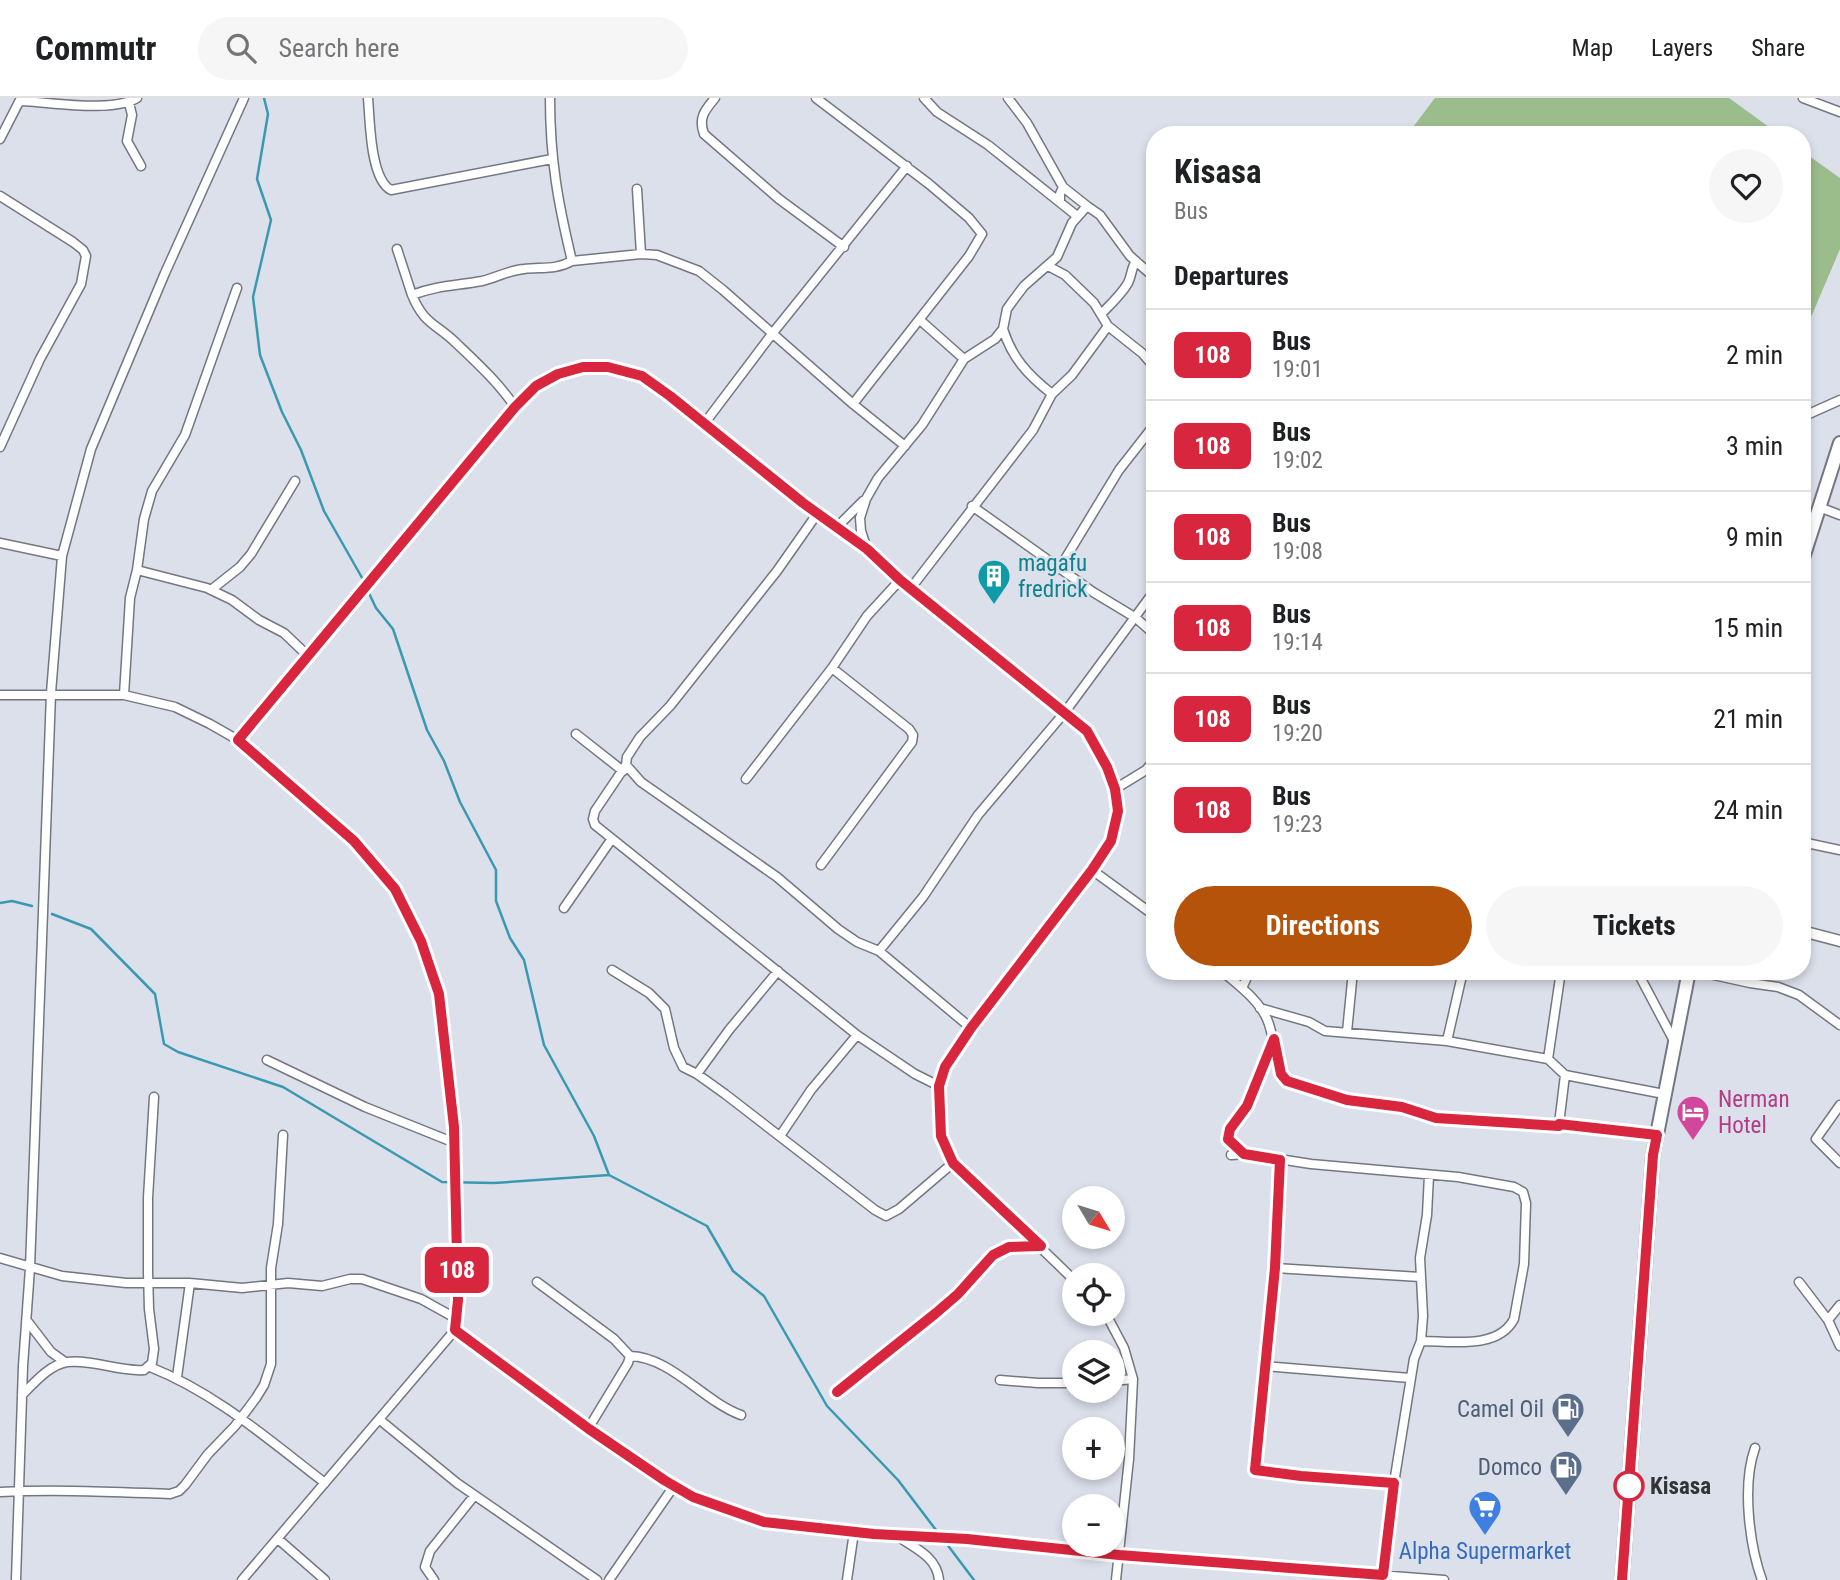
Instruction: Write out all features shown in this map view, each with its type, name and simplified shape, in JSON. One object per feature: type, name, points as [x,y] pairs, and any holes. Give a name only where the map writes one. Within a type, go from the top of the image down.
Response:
[{"type":"highway","points":[[1811,532],[1840,443]]},
{"type":"highway","points":[[1622,1580],[1653,1155],[1687,980]]},
{"type":"street","points":[[16,1580],[51,694],[62,556],[91,449],[165,273],[244,98]]},
{"type":"street","points":[[368,98],[374,159],[386,187],[391,190],[552,159]]},
{"type":"street","points":[[550,98],[556,192],[572,261]]},
{"type":"street","points":[[715,98],[703,113],[701,124],[704,134],[779,199],[844,247]]},
{"type":"street","points":[[816,98],[907,166],[969,218],[982,234],[969,257],[853,404]]},
{"type":"street","points":[[924,98],[937,112],[988,145],[1077,216]]},
{"type":"street","points":[[1008,98],[1027,123],[1063,187],[1100,215],[1146,270]]},
{"type":"street","points":[[1803,98],[1840,112]]},
{"type":"street","points":[[0,139],[21,99],[97,105],[133,100],[127,141],[141,166]]},
{"type":"street","points":[[704,424],[772,334],[907,166]]},
{"type":"street","points":[[1060,202],[1063,187]]},
{"type":"street","points":[[637,189],[641,254]]},
{"type":"street","points":[[0,196],[73,242],[83,250],[86,257],[80,284],[40,359],[0,447]]},
{"type":"street","points":[[867,549],[860,518],[866,499],[878,478],[922,425],[964,359],[995,340],[1003,329],[1007,309],[1024,286],[1061,251],[1072,223],[1087,206]]},
{"type":"street","points":[[397,250],[419,312],[500,386],[515,407]]},
{"type":"street","points":[[412,295],[436,286],[484,281],[523,269],[545,270],[564,266],[572,261],[641,254],[657,255],[698,271],[723,290],[905,446]]},
{"type":"street","points":[[1101,314],[1115,301],[1129,281],[1136,261]]},
{"type":"street","points":[[1048,266],[1065,275],[1094,303],[1108,326],[1146,358]]},
{"type":"street","points":[[124,695],[130,598],[144,519],[152,491],[185,435],[237,288]]},
{"type":"street","points":[[920,320],[964,359]]},
{"type":"street","points":[[911,588],[1033,430],[1052,394],[1072,375],[1108,326]]},
{"type":"street","points":[[1003,329],[1013,356],[1030,376],[1052,394]]},
{"type":"street","points":[[238,740],[355,597],[515,407],[536,386],[558,374],[583,367],[608,367],[642,376],[817,514],[867,549],[900,580],[1065,712],[1087,731],[1107,767],[1115,789],[1118,811],[1111,841],[1092,870],[971,1028],[945,1067],[939,1086],[941,1136],[953,1163],[1062,1268]]},
{"type":"street","points":[[1811,413],[1840,400]]},
{"type":"street","points":[[1059,569],[1119,470],[1146,436]]},
{"type":"street","points":[[211,590],[240,567],[251,554],[295,481]]},
{"type":"street","points":[[836,528],[866,499]]},
{"type":"street","points":[[972,506],[1146,627]]},
{"type":"street","points":[[1819,507],[1840,515]]},
{"type":"street","points":[[817,514],[777,571],[670,706],[640,737],[593,818],[596,825],[611,840],[857,1035],[915,1074],[939,1086]]},
{"type":"street","points":[[0,543],[62,556]]},
{"type":"street","points":[[137,570],[211,590],[232,600],[258,620],[273,625],[307,655]]},
{"type":"street","points":[[746,779],[832,668],[867,616],[900,580]]},
{"type":"street","points":[[879,951],[923,897],[978,815],[1065,712],[1146,603]]},
{"type":"street","points":[[821,865],[912,742],[913,736],[909,729],[832,668]]},
{"type":"street","points":[[0,695],[124,695],[175,707],[238,740],[354,841],[395,889],[421,941],[439,994],[455,1143],[455,1330],[242,1580]]},
{"type":"street","points":[[576,734],[777,877],[838,929],[857,942],[879,951],[971,1028]]},
{"type":"street","points":[[1115,789],[1146,772]]},
{"type":"street","points":[[564,908],[611,840]]},
{"type":"street","points":[[1811,844],[1840,850]]},
{"type":"street","points":[[1092,870],[1146,909]]},
{"type":"street","points":[[1811,933],[1840,941]]},
{"type":"street","points":[[612,970],[649,993],[665,1009],[674,1048],[683,1068],[697,1074],[874,1210],[886,1216],[899,1209],[953,1163]]},
{"type":"street","points":[[697,1074],[710,1054],[778,971]]},
{"type":"street","points":[[1232,980],[1266,1017],[1274,1039],[1281,1074],[1287,1081],[1347,1100],[1402,1107],[1423,1115],[1453,1120],[1559,1124],[1657,1135]]},
{"type":"street","points":[[1241,988],[1245,980]]},
{"type":"street","points":[[1347,1032],[1352,980]]},
{"type":"street","points":[[1447,1041],[1461,980]]},
{"type":"street","points":[[1548,1059],[1560,980]]},
{"type":"street","points":[[1642,980],[1674,1041]]},
{"type":"street","points":[[1733,980],[1778,987],[1799,995],[1840,1026]]},
{"type":"street","points":[[1260,1008],[1309,1022],[1325,1031],[1447,1041],[1548,1059],[1565,1075],[1664,1094]]},
{"type":"street","points":[[780,1136],[811,1090],[857,1035]]},
{"type":"street","points":[[1244,1154],[1228,1139],[1230,1129],[1247,1106],[1274,1039]]},
{"type":"street","points":[[267,1060],[365,1107],[455,1143]]},
{"type":"street","points":[[1559,1124],[1565,1075]]},
{"type":"street","points":[[28,1322],[51,1352],[65,1362],[134,1371],[150,1367],[154,1349],[149,1309],[148,1198],[154,1097]]},
{"type":"street","points":[[1840,1105],[1816,1139],[1840,1163]]},
{"type":"street","points":[[0,1492],[89,1489],[170,1494],[185,1485],[217,1443],[241,1418],[264,1385],[271,1364],[271,1284],[278,1224],[283,1135]]},
{"type":"street","points":[[1231,1155],[1244,1154],[1429,1175],[1514,1187],[1523,1192],[1526,1203],[1524,1264],[1514,1318],[1503,1333],[1490,1340],[1421,1341]]},
{"type":"street","points":[[1280,1160],[1275,1268],[1255,1470],[1394,1483]]},
{"type":"street","points":[[1383,1577],[1410,1378],[1421,1341],[1423,1316],[1420,1278],[1429,1175]]},
{"type":"street","points":[[837,1392],[958,1294],[993,1255],[1009,1247],[1041,1246]]},
{"type":"street","points":[[0,1258],[30,1269],[89,1280],[190,1283],[242,1288],[288,1283],[322,1286],[362,1279],[393,1288],[457,1319]]},
{"type":"street","points":[[1275,1268],[1420,1278]]},
{"type":"street","points":[[537,1282],[622,1345],[630,1356],[647,1358],[660,1364],[713,1401],[741,1415]]},
{"type":"street","points":[[1799,1282],[1828,1320],[1840,1346]]},
{"type":"street","points":[[177,1377],[190,1283]]},
{"type":"street","points":[[1828,1320],[1840,1305]]},
{"type":"street","points":[[1112,1326],[1124,1348],[1133,1380],[1125,1497]]},
{"type":"street","points":[[455,1330],[589,1429],[693,1497],[764,1522],[1062,1549]]},
{"type":"street","points":[[589,1429],[630,1356]]},
{"type":"street","points":[[22,1395],[40,1377],[65,1362]]},
{"type":"street","points":[[1265,1366],[1410,1378]]},
{"type":"street","points":[[150,1367],[177,1377],[208,1395],[325,1483]]},
{"type":"street","points":[[1000,1380],[1062,1383]]},
{"type":"street","points":[[1125,1380],[1133,1380]]},
{"type":"street","points":[[380,1420],[474,1496],[597,1580]]},
{"type":"street","points":[[1755,1448],[1749,1463],[1748,1480],[1751,1533],[1756,1564],[1762,1580]]},
{"type":"street","points":[[609,1580],[674,1486]]},
{"type":"street","points":[[434,1580],[425,1567],[427,1555],[474,1496]]},
{"type":"street","points":[[848,1580],[854,1532]]},
{"type":"street","points":[[895,1535],[932,1560],[939,1580]]},
{"type":"street","points":[[278,1539],[325,1580]]},
{"type":"street","points":[[1125,1556],[1444,1580]]},
{"type":"street","points":[[1116,1580],[1119,1557]]},
{"type":"green space","points":[[1435,98],[1729,98],[1768,126],[1414,126]]},
{"type":"green space","points":[[1811,157],[1840,178],[1840,249],[1811,317]]},
{"type":"waterway","points":[[264,98],[268,114],[257,179],[271,220],[253,297],[260,355],[324,511],[365,583]]},
{"type":"waterway","points":[[367,589],[376,608],[393,629],[427,730],[444,761],[460,802],[496,870],[496,901],[510,938],[524,960],[544,1045],[594,1136],[609,1175]]},
{"type":"waterway","points":[[0,903],[12,901],[32,906]]},
{"type":"waterway","points":[[52,914],[91,929],[155,994],[164,1044],[178,1052],[283,1087],[442,1182],[494,1183],[609,1175],[707,1226],[733,1271],[764,1296],[827,1406],[898,1480],[939,1534]]},
{"type":"waterway","points":[[943,1539],[974,1580]]},
{"type":"bus line","name":"108","points":[[837,1392],[958,1294],[993,1255],[1009,1247],[1041,1246],[953,1163],[941,1136],[939,1086],[945,1067],[971,1028],[1092,870],[1111,841],[1118,811],[1115,789],[1107,767],[1087,731],[900,580],[867,549],[803,503],[642,376],[608,367],[583,367],[558,374],[536,386],[515,407],[238,740],[354,841],[395,889],[421,941],[439,994],[454,1127],[458,1300],[455,1330],[589,1429],[664,1480],[693,1497],[764,1522],[1119,1555],[1383,1575],[1394,1483],[1255,1470],[1275,1268],[1280,1160],[1244,1154],[1228,1139],[1230,1129],[1247,1106],[1274,1039],[1281,1074],[1287,1081],[1347,1100],[1402,1107],[1423,1115],[1453,1120],[1559,1124],[1657,1135],[1653,1155],[1622,1580]]},
{"type":"place","name":"magafu fredrick","points":[[994,606]]},
{"type":"place","name":"Nerman Hotel","points":[[1693,1142]]},
{"type":"place","name":"Camel Oil","points":[[1568,1439]]},
{"type":"place","name":"Kisasa","points":[[1629,1486]]},
{"type":"place","name":"Domco","points":[[1566,1497]]},
{"type":"place","name":"Alpha Supermarket","points":[[1485,1537]]}]
